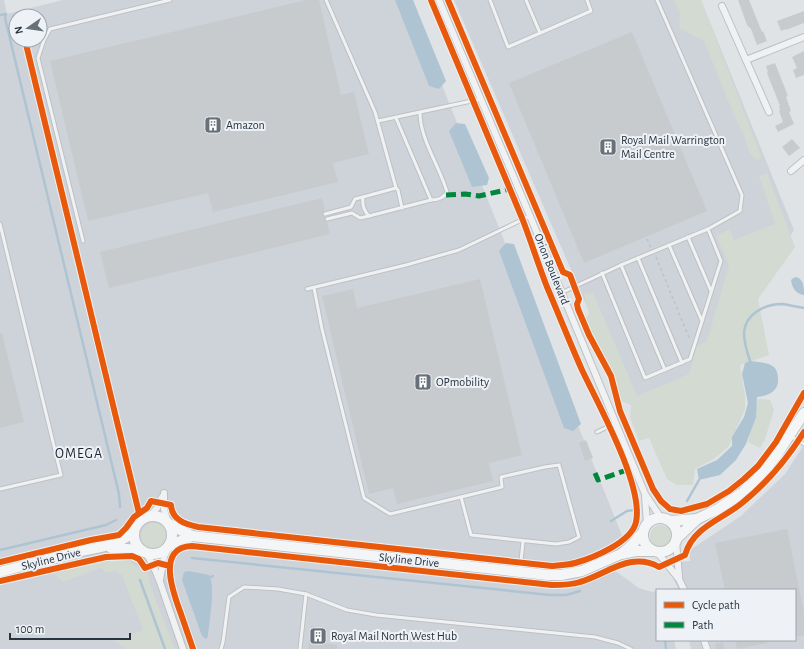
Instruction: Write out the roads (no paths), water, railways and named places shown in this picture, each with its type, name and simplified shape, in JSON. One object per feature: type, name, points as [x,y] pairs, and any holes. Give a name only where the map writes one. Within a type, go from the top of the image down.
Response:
[{"type":"main road","points":[[697,519],[651,520],[645,528],[645,543],[655,551],[668,550],[697,519],[718,509],[742,492],[764,471],[790,436],[804,413]]},
{"type":"main road","points":[[169,547],[172,534],[168,524],[158,517],[148,516],[140,522],[134,531],[135,541],[143,551],[157,554],[192,536]]},
{"type":"main road","points":[[665,519],[676,528],[676,540]]},
{"type":"main road","name":"Skyline Drive","points":[[168,524],[192,536],[548,575],[570,574],[582,571],[622,554],[636,551],[655,551]]},
{"type":"main road","name":"Skyline Drive","points":[[622,554],[633,544],[645,528]]},
{"type":"main road","name":"Skyline Drive","points":[[0,572],[47,565],[78,552],[103,548],[120,542],[134,531]]},
{"type":"main road","name":"Skyline Drive","points":[[103,548],[143,551]]},
{"type":"street","name":"Orion Boulevard","points":[[439,0],[645,494],[665,519]]},
{"type":"street","points":[[722,6],[769,112]]},
{"type":"street","points":[[746,60],[804,37]]},
{"type":"street","points":[[791,171],[804,160]]},
{"type":"street","points":[[148,516],[157,508],[164,493],[164,509],[168,524]]},
{"type":"street","name":"Orion Boulevard","points":[[645,494],[645,528]]},
{"type":"street","points":[[676,540],[679,579]]},
{"type":"street","points":[[160,582],[164,556],[169,547]]},
{"type":"street","points":[[143,551],[153,565],[160,582],[183,649]]},
{"type":"street","points":[[655,551],[679,579],[684,589]]},
{"type":"lane","points":[[83,242],[38,58],[44,40],[50,29],[170,0]]},
{"type":"lane","points":[[326,0],[368,94],[378,122],[402,208]]},
{"type":"lane","points":[[490,0],[508,46],[591,11],[587,0]]},
{"type":"lane","points":[[526,0],[540,33]]},
{"type":"lane","points":[[561,293],[602,273],[708,229],[740,211],[742,195],[657,0]]},
{"type":"lane","points":[[378,122],[481,99]]},
{"type":"lane","points":[[327,219],[352,212],[360,218],[431,200],[437,200],[446,196],[447,192],[444,182],[420,122],[420,113]]},
{"type":"lane","points":[[396,118],[431,200]]},
{"type":"lane","points":[[325,214],[351,207],[355,199],[396,188]]},
{"type":"lane","points":[[363,197],[365,212],[368,216]]},
{"type":"lane","points":[[307,290],[459,250],[530,216]]},
{"type":"lane","points":[[0,224],[61,475],[0,488]]},
{"type":"lane","points":[[602,273],[645,378],[682,363],[690,359],[721,261],[708,229]]},
{"type":"lane","points":[[688,237],[711,291]]},
{"type":"lane","points":[[669,245],[702,321]]},
{"type":"lane","points":[[638,258],[682,363]]},
{"type":"lane","points":[[621,265],[665,370]]},
{"type":"lane","points":[[314,288],[322,329],[364,498],[390,514],[502,487],[501,478],[559,465],[579,537],[569,542],[556,544],[523,542],[470,535],[461,497]]},
{"type":"lane","points":[[597,432],[616,423]]},
{"type":"lane","points":[[790,436],[804,444]]},
{"type":"lane","points":[[520,572],[523,542]]},
{"type":"lane","points":[[221,649],[229,597],[244,587],[278,589],[306,594],[347,610],[369,614],[595,637],[618,643],[631,649]]},
{"type":"lane","points":[[300,649],[306,594]]},
{"type":"water","points":[[395,0],[413,0],[446,81],[439,89],[429,86]]},
{"type":"water","points":[[456,123],[465,124],[489,178],[487,185],[472,187],[449,131]]},
{"type":"water","points":[[506,243],[514,244],[581,424],[573,431],[564,428],[499,251]]},
{"type":"water","points":[[795,277],[802,281],[804,286],[804,295],[797,292],[792,286],[791,280]]},
{"type":"water","points":[[750,361],[772,365],[777,371],[777,387],[765,396],[757,397],[756,417],[746,444],[736,460],[720,475],[699,480],[697,469],[717,460],[732,446],[732,437],[744,417],[748,403],[742,374],[745,363]]},
{"type":"water","points":[[189,571],[209,575],[211,580],[212,604],[208,636],[206,639],[202,636],[182,580],[184,572]]},
{"type":"waterway","points":[[0,15],[6,14],[5,18],[119,494],[120,507]]},
{"type":"waterway","points":[[750,361],[745,344],[744,333],[745,326],[752,315],[763,308],[776,304],[804,308]]},
{"type":"waterway","points":[[687,501],[699,480]]},
{"type":"waterway","points":[[611,521],[627,511],[634,510]]},
{"type":"waterway","points":[[0,550],[106,525],[116,520]]},
{"type":"waterway","points":[[192,558],[550,595],[566,595],[580,591]]},
{"type":"waterway","points":[[140,580],[165,649]]},
{"type":"waterway","points":[[665,641],[666,649]]},
{"type":"place","name":"Amazon","points":[[213,125]]},
{"type":"place","name":"Royal Mail Warrington Mail Centre","points":[[608,147]]},
{"type":"place","name":"OPmobility","points":[[423,382]]},
{"type":"place","name":"Royal Mail North West Hub","points":[[318,636]]},
{"type":"district","name":"OMEGA","points":[[79,453]]}]
